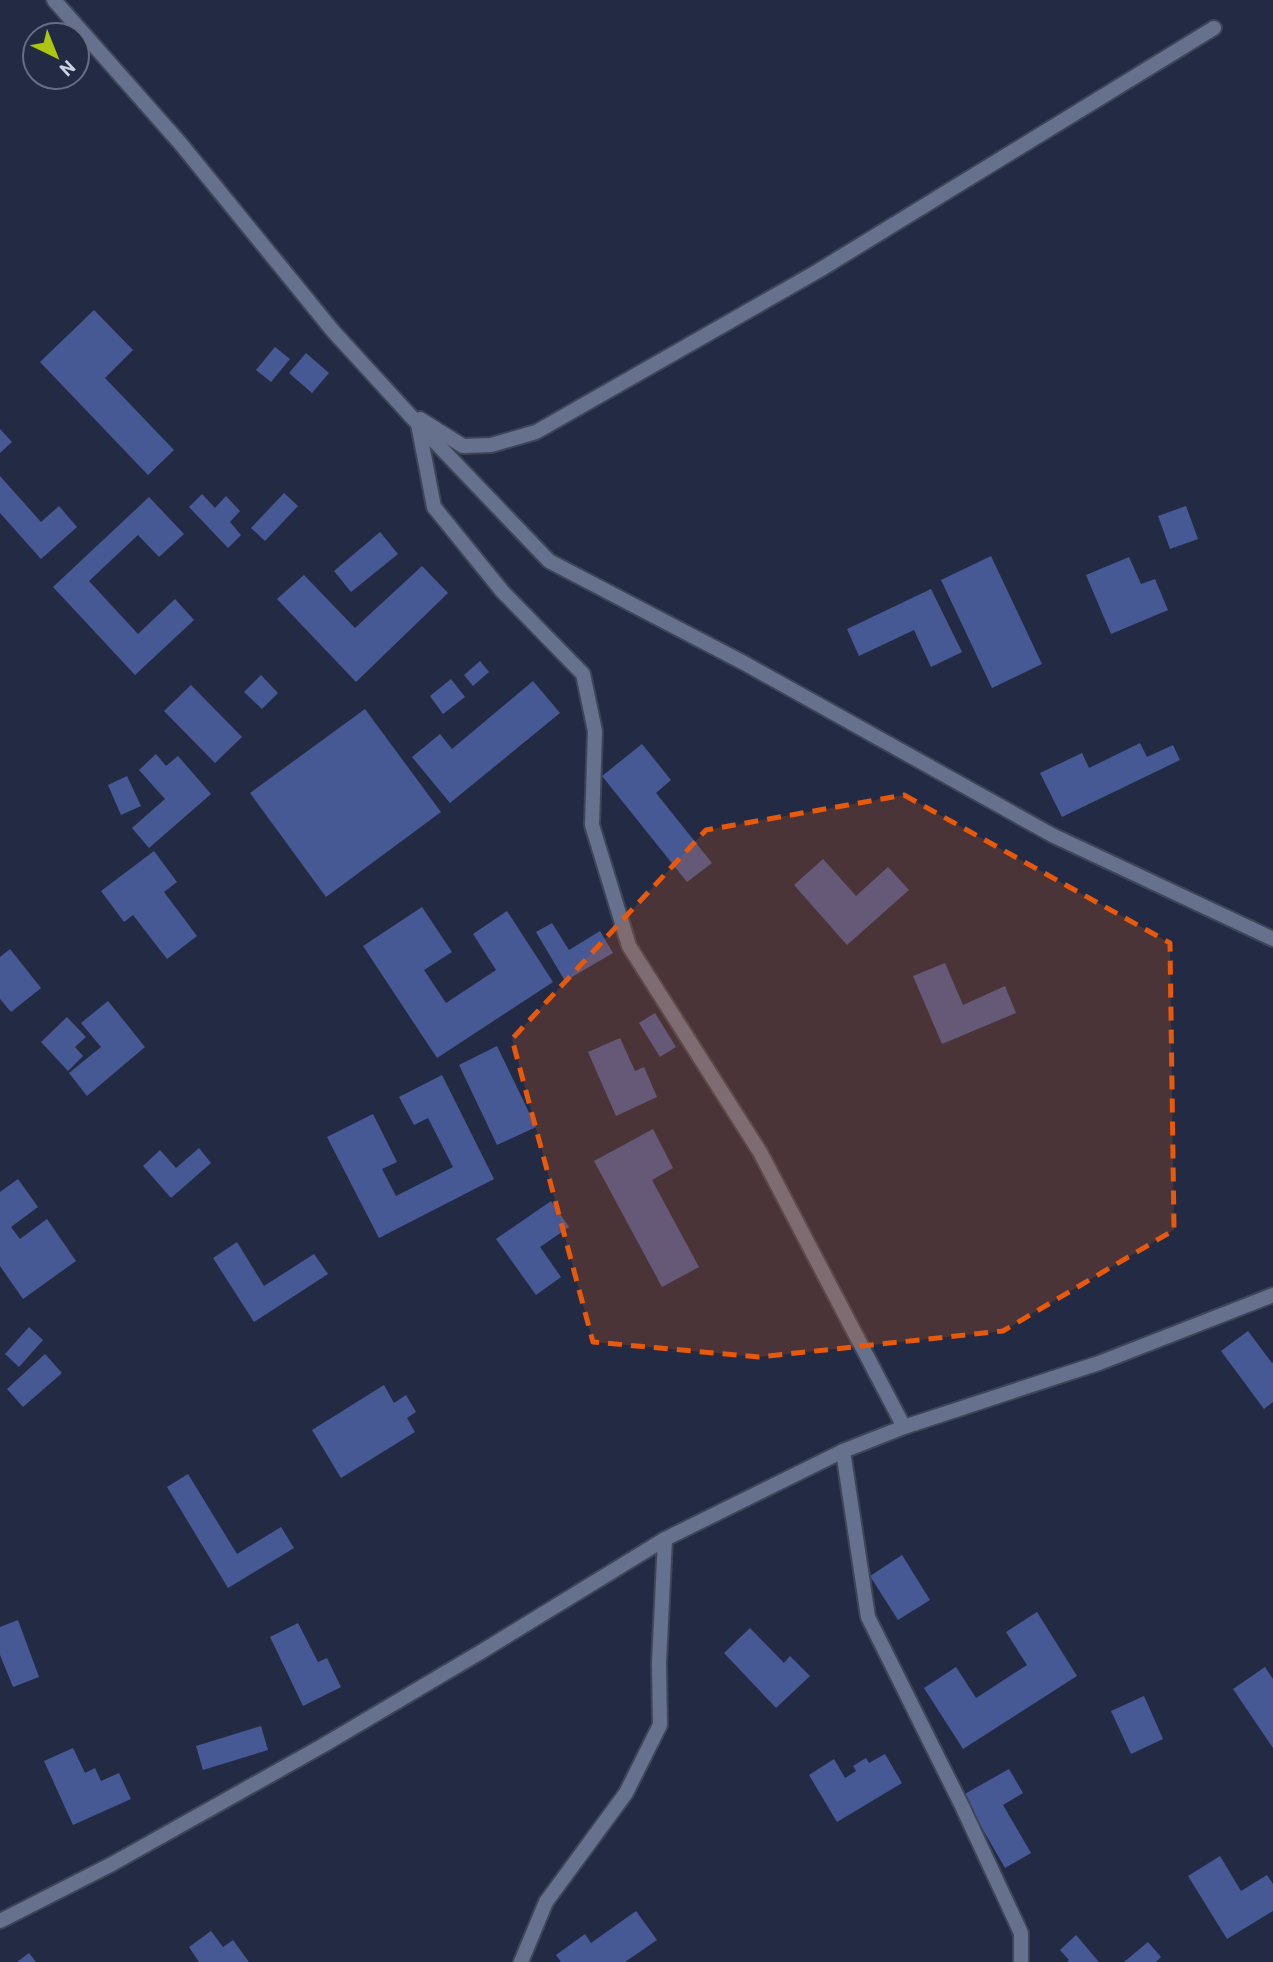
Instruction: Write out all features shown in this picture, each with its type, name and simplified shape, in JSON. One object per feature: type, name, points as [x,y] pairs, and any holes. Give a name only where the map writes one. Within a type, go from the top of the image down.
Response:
[{"type":"street","points":[[54,0],[180,143],[333,331],[550,561],[744,663],[1052,835],[1273,939]]},
{"type":"street","points":[[404,408],[463,446],[491,445],[536,432],[818,271],[1214,28]]},
{"type":"street","points":[[418,424],[434,507],[502,591],[583,674],[595,731],[592,825],[629,946],[760,1152],[904,1427]]},
{"type":"street","points":[[0,1921],[111,1864],[322,1746],[666,1539],[844,1451],[904,1427],[1099,1363],[1273,1296]]},
{"type":"street","points":[[844,1451],[868,1617],[962,1806],[1021,1933],[1021,1962]]},
{"type":"street","points":[[521,1962],[546,1902],[626,1793],[660,1725],[659,1663],[666,1539]]},
{"type":"highlighted area","points":[[904,795],[1170,943],[1174,1230],[1003,1331],[759,1357],[593,1342],[512,1039],[706,830]]},
{"type":"building","points":[[94,310],[133,350],[105,378],[174,450],[148,475],[40,362]]},
{"type":"building","points":[[275,347],[290,359],[271,382],[256,370]]},
{"type":"building","points":[[306,353],[329,373],[312,393],[289,373]]},
{"type":"building","points":[[0,429],[12,442],[0,453]]},
{"type":"building","points":[[0,476],[41,522],[59,506],[77,527],[41,559],[0,513]]},
{"type":"building","points":[[284,493],[298,506],[265,541],[251,528]]},
{"type":"building","points":[[202,494],[215,508],[226,496],[240,511],[230,522],[241,535],[228,548],[189,507]]},
{"type":"building","points":[[149,497],[184,534],[159,557],[138,535],[89,581],[138,634],[175,599],[194,620],[135,675],[53,587]]},
{"type":"building","points":[[1186,506],[1198,539],[1170,549],[1158,516]]},
{"type":"building","points":[[380,532],[398,554],[351,592],[334,571]]},
{"type":"building","points":[[991,556],[1042,664],[992,688],[941,580]]},
{"type":"building","points":[[1129,557],[1141,584],[1155,579],[1168,610],[1111,634],[1086,575]]},
{"type":"building","points":[[422,566],[448,593],[356,682],[277,599],[304,575],[355,628]]},
{"type":"building","points":[[931,589],[962,652],[931,667],[914,630],[859,656],[847,629]]},
{"type":"building","points":[[480,661],[489,672],[473,686],[464,675]]},
{"type":"building","points":[[261,675],[278,693],[262,709],[244,692]]},
{"type":"building","points":[[451,679],[465,697],[443,714],[430,696]]},
{"type":"building","points":[[533,681],[560,713],[450,803],[412,757],[440,734],[452,749]]},
{"type":"building","points":[[191,685],[242,737],[215,763],[164,711]]},
{"type":"building","points":[[365,709],[441,812],[326,897],[250,793]]},
{"type":"building","points":[[1140,743],[1147,757],[1173,745],[1180,760],[1062,817],[1040,773],[1082,753],[1089,768]]},
{"type":"building","points":[[642,744],[671,780],[656,793],[712,863],[687,882],[602,776]]},
{"type":"building","points":[[156,754],[166,766],[178,756],[211,794],[149,848],[132,828],[165,799],[139,770]]},
{"type":"building","points":[[127,776],[141,806],[121,815],[108,785]]},
{"type":"building","points":[[154,851],[177,882],[164,892],[197,936],[167,959],[133,915],[124,922],[101,891]]},
{"type":"building","points":[[823,859],[856,896],[888,867],[909,890],[847,945],[794,885]]},
{"type":"building","points":[[422,907],[452,952],[424,970],[446,1003],[496,970],[473,934],[507,911],[553,982],[437,1058],[363,946]]},
{"type":"building","points":[[552,923],[569,950],[600,931],[613,953],[565,981],[536,932]]},
{"type":"building","points":[[10,949],[41,988],[11,1012],[0,999],[0,957]]},
{"type":"building","points":[[945,963],[963,1005],[1005,986],[1016,1013],[942,1044],[913,976]]},
{"type":"building","points":[[108,1001],[145,1047],[87,1096],[69,1073],[101,1047],[81,1023]]},
{"type":"building","points":[[655,1013],[676,1047],[660,1057],[639,1023]]},
{"type":"building","points":[[67,1017],[86,1037],[75,1047],[83,1056],[68,1071],[41,1042]]},
{"type":"building","points":[[620,1038],[635,1071],[644,1067],[657,1097],[616,1116],[588,1052]]},
{"type":"building","points":[[497,1046],[536,1127],[497,1145],[459,1065]]},
{"type":"building","points":[[442,1075],[494,1179],[379,1238],[327,1137],[373,1114],[397,1162],[382,1169],[396,1196],[453,1167],[428,1118],[414,1125],[399,1097]]},
{"type":"building","points":[[653,1129],[673,1168],[652,1180],[699,1267],[662,1287],[594,1161]]},
{"type":"building","points":[[199,1148],[211,1163],[171,1198],[143,1166],[160,1150],[176,1168]]},
{"type":"building","points":[[18,1179],[38,1207],[11,1227],[20,1239],[47,1219],[76,1261],[23,1299],[0,1266],[0,1192]]},
{"type":"building","points":[[551,1201],[569,1227],[540,1247],[561,1277],[536,1295],[496,1239]]},
{"type":"building","points":[[237,1242],[264,1286],[314,1254],[328,1274],[254,1322],[213,1258]]},
{"type":"building","points":[[29,1327],[43,1340],[19,1367],[5,1354]]},
{"type":"building","points":[[1248,1331],[1273,1362],[1273,1402],[1264,1409],[1221,1351]]},
{"type":"building","points":[[45,1354],[62,1373],[23,1407],[7,1389]]},
{"type":"building","points":[[384,1385],[394,1403],[406,1395],[416,1412],[407,1418],[415,1432],[341,1478],[312,1430]]},
{"type":"building","points":[[188,1474],[237,1554],[281,1527],[294,1548],[228,1588],[167,1487]]},
{"type":"building","points":[[902,1555],[930,1600],[898,1620],[870,1576]]},
{"type":"building","points":[[1037,1612],[1077,1676],[963,1749],[924,1688],[956,1667],[976,1698],[1027,1665],[1006,1632]]},
{"type":"building","points":[[18,1620],[39,1677],[13,1687],[0,1655],[0,1627]]},
{"type":"building","points":[[298,1623],[318,1662],[327,1658],[341,1687],[303,1706],[270,1637]]},
{"type":"building","points":[[750,1628],[784,1663],[790,1656],[810,1676],[776,1708],[724,1653]]},
{"type":"building","points":[[1265,1667],[1273,1679],[1273,1748],[1233,1689]]},
{"type":"building","points":[[1144,1696],[1163,1739],[1131,1754],[1111,1711]]},
{"type":"building","points":[[261,1726],[268,1750],[203,1770],[196,1746]]},
{"type":"building","points":[[73,1748],[85,1773],[95,1768],[101,1781],[119,1773],[131,1799],[73,1825],[44,1761]]},
{"type":"building","points":[[885,1754],[902,1783],[837,1822],[809,1775],[834,1759],[845,1778],[856,1771],[853,1766],[866,1758],[869,1763]]},
{"type":"building","points":[[1009,1769],[1023,1793],[1003,1805],[1031,1853],[1005,1868],[963,1795]]},
{"type":"building","points":[[1220,1856],[1241,1891],[1267,1875],[1273,1884],[1273,1911],[1227,1939],[1188,1876]]},
{"type":"building","points":[[636,1911],[657,1940],[625,1962],[561,1962],[556,1955],[585,1934],[591,1943]]},
{"type":"building","points":[[211,1931],[223,1947],[233,1940],[249,1962],[199,1962],[189,1947]]},
{"type":"building","points":[[1076,1935],[1099,1962],[1067,1962],[1069,1960],[1060,1950]]},
{"type":"building","points":[[1148,1942],[1161,1957],[1156,1962],[1124,1962]]},
{"type":"building","points":[[29,1953],[36,1962],[17,1962]]}]
